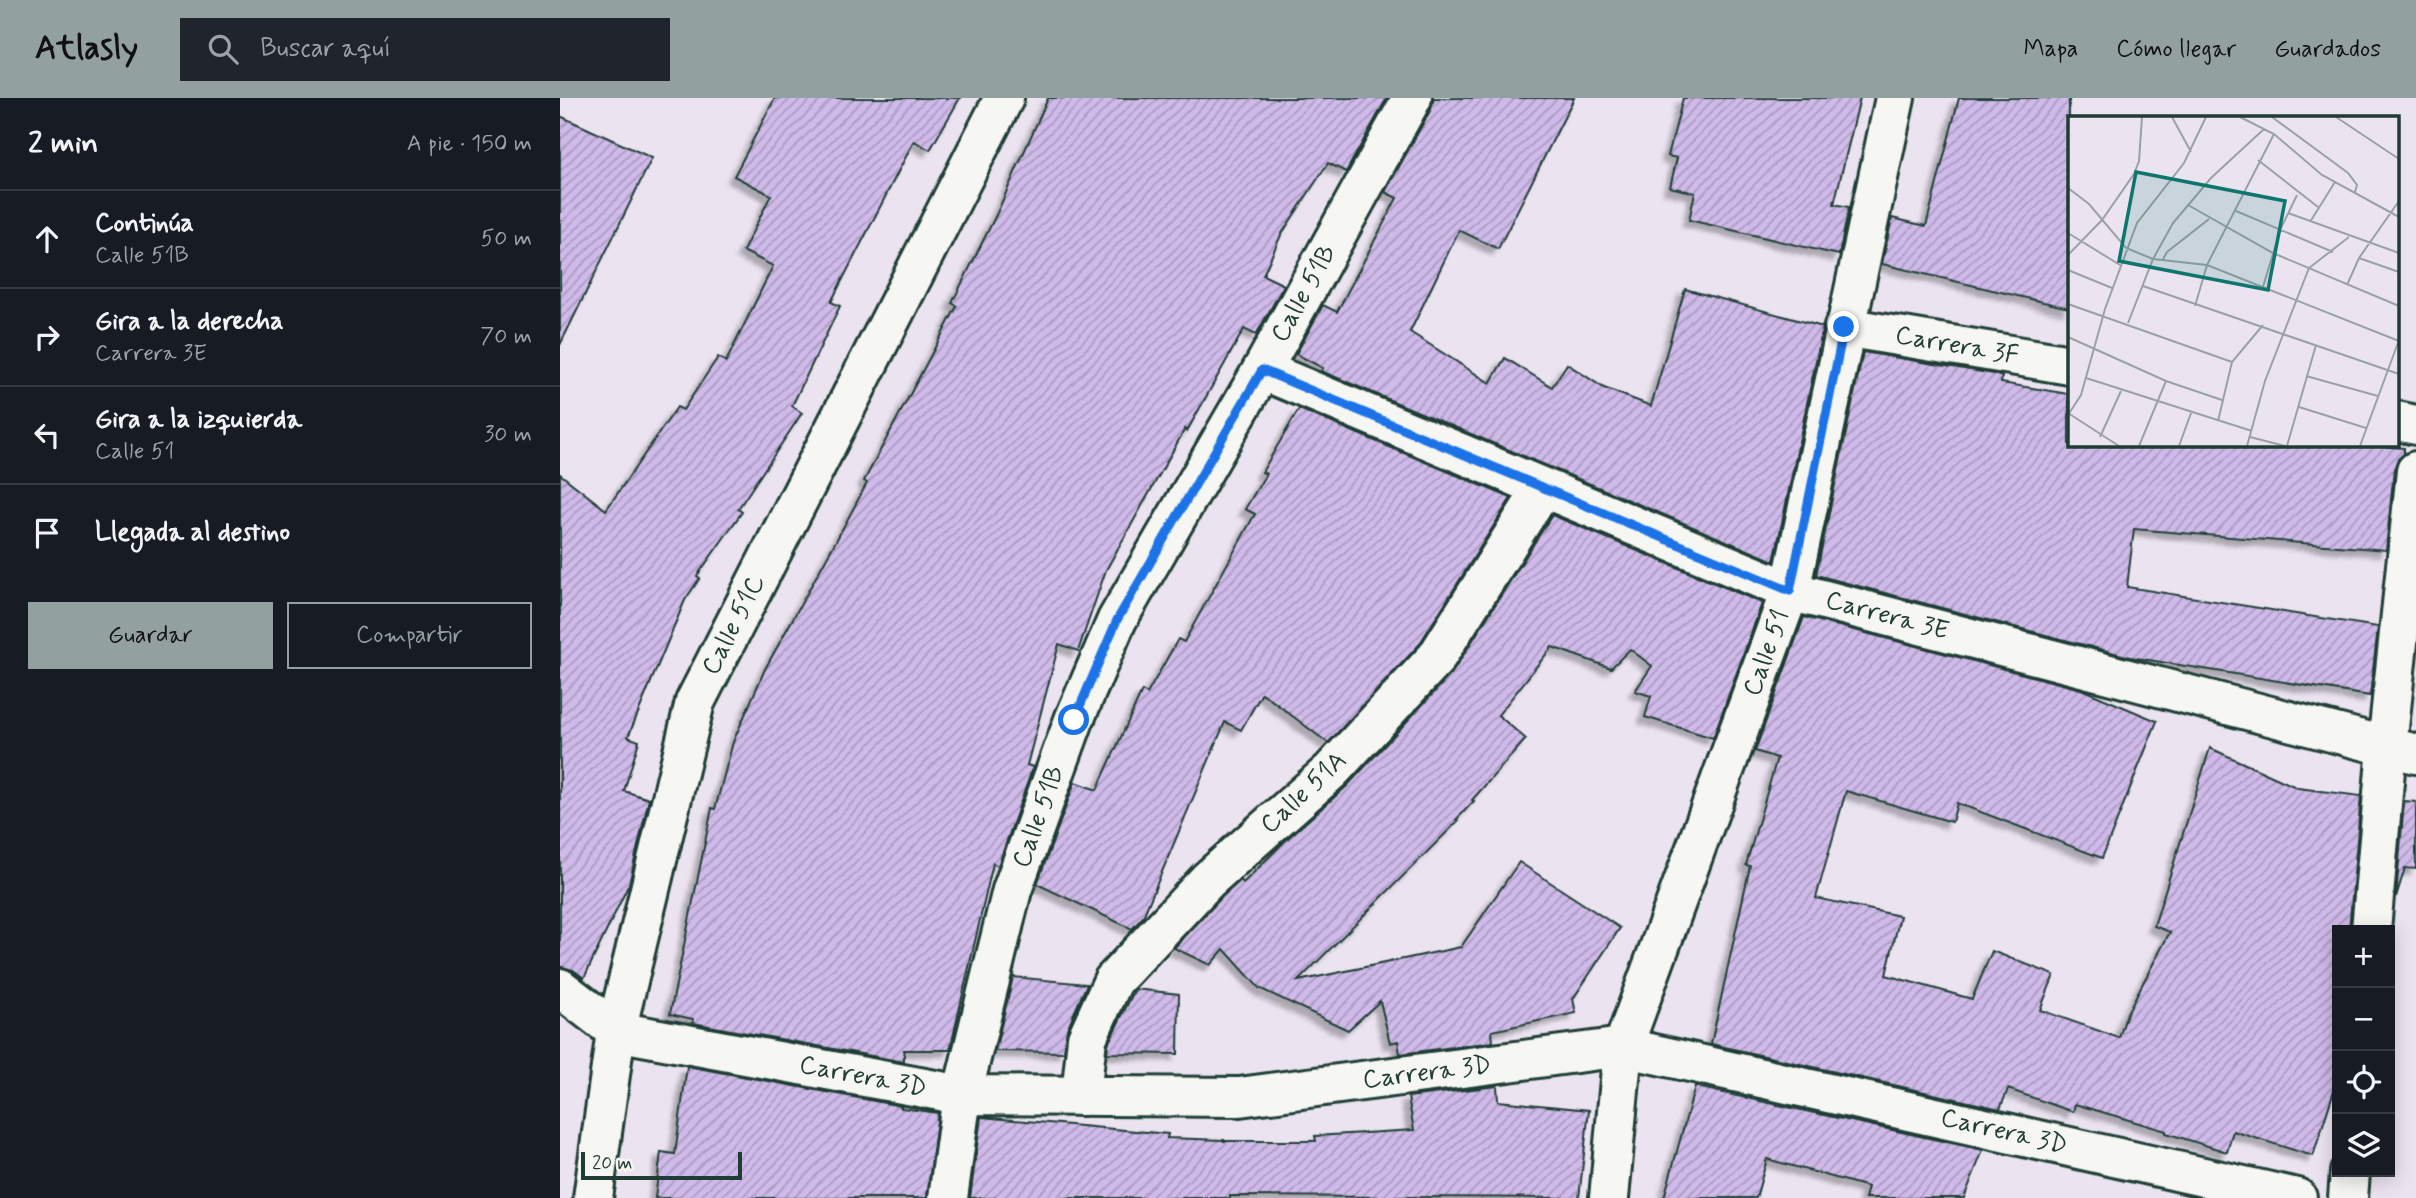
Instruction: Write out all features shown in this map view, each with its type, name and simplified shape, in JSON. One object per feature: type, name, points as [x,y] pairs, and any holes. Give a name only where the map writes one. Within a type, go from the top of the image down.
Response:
[{"type":"street","name":"Calle 51C","points":[[593,1198],[617,1031],[695,702],[1004,98]]},
{"type":"street","name":"Calle 51B","points":[[948,1198],[962,1095],[1012,890],[1074,720],[1117,620],[1262,370],[1412,98]]},
{"type":"street","name":"Calle 51","points":[[1609,1198],[1623,1047],[1790,591],[1844,327],[1895,98]]},
{"type":"street","name":"Carrera 3F","points":[[1844,327],[2068,365]]},
{"type":"street","name":"Carrera 3E","points":[[1262,370],[1790,591],[2402,750]]},
{"type":"street","points":[[2372,925],[2402,750],[2416,471]]},
{"type":"street","name":"Calle 51A","points":[[1081,1096],[1087,1038],[1113,981],[1208,880],[1331,771],[1436,658],[1543,488]]},
{"type":"street","name":"Carrera 3D","points":[[560,988],[617,1031],[962,1095],[1239,1097],[1623,1047],[2297,1198]]},
{"type":"street","points":[[2348,1198],[2350,1177]]},
{"type":"building","points":[[775,98],[960,98],[930,150],[914,141],[831,302],[840,306],[792,406],[802,413],[738,509],[742,512],[697,576],[700,578],[685,600],[628,737],[639,741],[624,791],[649,799],[629,884],[584,978],[573,970],[560,967],[560,474],[606,510],[677,407],[683,410],[718,357],[726,362],[773,266],[743,251],[771,195],[734,176]]},
{"type":"building","points":[[1048,98],[1387,98],[1346,172],[1328,163],[1281,235],[1263,275],[1284,285],[1256,335],[1244,329],[1187,431],[1185,429],[1106,570],[1078,651],[1059,644],[1027,765],[1033,767],[998,866],[993,863],[950,1050],[904,1050],[904,1062],[693,1023],[693,1019],[670,1014],[712,808],[715,809],[733,742],[765,669],[867,483],[864,481],[957,306],[952,303],[997,213]]},
{"type":"building","points":[[1434,98],[1574,98],[1498,249],[1459,230],[1410,332],[1490,383],[1505,358],[1552,387],[1567,364],[1604,388],[1651,406],[1685,289],[1823,327],[1774,561],[1321,371],[1323,368],[1296,354],[1323,305],[1337,312],[1397,198],[1385,192],[1431,109]]},
{"type":"building","points":[[1683,98],[1860,98],[1834,204],[1849,207],[1839,255],[1689,220],[1695,193],[1670,187],[1677,158],[1668,156]]},
{"type":"building","points":[[1959,98],[2069,98],[2068,308],[1882,264],[1892,218],[1926,226]]},
{"type":"building","points":[[560,116],[652,158],[560,345]]},
{"type":"building","points":[[1863,352],[1994,374],[2002,377],[2001,383],[2068,394],[2068,446],[2404,448],[2404,454],[2398,459],[2394,469],[2386,550],[2134,529],[2127,587],[2378,627],[2370,696],[2130,657],[1816,575]]},
{"type":"building","points":[[1299,409],[1511,498],[1419,645],[1328,743],[1262,693],[1241,730],[1225,722],[1143,917],[1132,929],[1037,884],[1075,782],[1097,790],[1142,691],[1147,694],[1178,639],[1184,642],[1255,514],[1245,509],[1266,474],[1262,472]]},
{"type":"building","points":[[1552,515],[1762,603],[1713,738],[1645,717],[1651,696],[1635,691],[1652,666],[1630,649],[1611,668],[1552,647],[1498,715],[1526,739],[1472,800],[1474,801],[1456,820],[1458,821],[1298,981],[1461,947],[1519,862],[1620,928],[1573,999],[1576,1013],[1492,1031],[1493,1042],[1400,1054],[1398,1041],[1390,1043],[1380,1001],[1348,1030],[1259,988],[1224,949],[1210,965],[1174,948],[1223,896],[1241,880],[1243,883],[1289,837],[1347,786],[1452,673]]},
{"type":"building","points":[[1804,617],[2081,689],[2157,721],[2102,858],[1957,803],[1952,822],[1846,791],[1816,898],[1900,916],[1886,975],[1972,999],[1992,951],[2054,975],[2040,1010],[2119,1038],[2127,1013],[2170,932],[2154,926],[2210,748],[2298,788],[2361,796],[2349,925],[2332,925],[2332,1097],[2313,1156],[2233,1131],[2227,1152],[2075,1104],[2073,1112],[2008,1089],[2000,1109],[1711,1044],[1750,866],[1746,865],[1777,758],[1755,751]]},
{"type":"building","points":[[2404,801],[2416,802],[2416,869],[2405,868],[2396,897]]},
{"type":"building","points":[[1013,977],[1087,984],[1067,1029],[1064,1052],[995,1051]]},
{"type":"building","points":[[1135,989],[1179,994],[1178,1054],[1107,1053],[1108,1044]]},
{"type":"building","points":[[687,1066],[938,1113],[927,1198],[655,1198],[661,1152],[675,1154]]},
{"type":"building","points":[[1497,1086],[1498,1101],[1589,1110],[1579,1198],[970,1198],[981,1117],[1168,1134],[1167,1138],[1316,1141],[1315,1136],[1414,1130],[1408,1097]]},
{"type":"building","points":[[1695,1086],[1983,1150],[1964,1198],[1865,1198],[1868,1187],[1767,1159],[1756,1198],[1664,1198]]},
{"type":"route","points":[[1074,720],[1117,620],[1262,370],[1790,591],[1844,327]]}]
